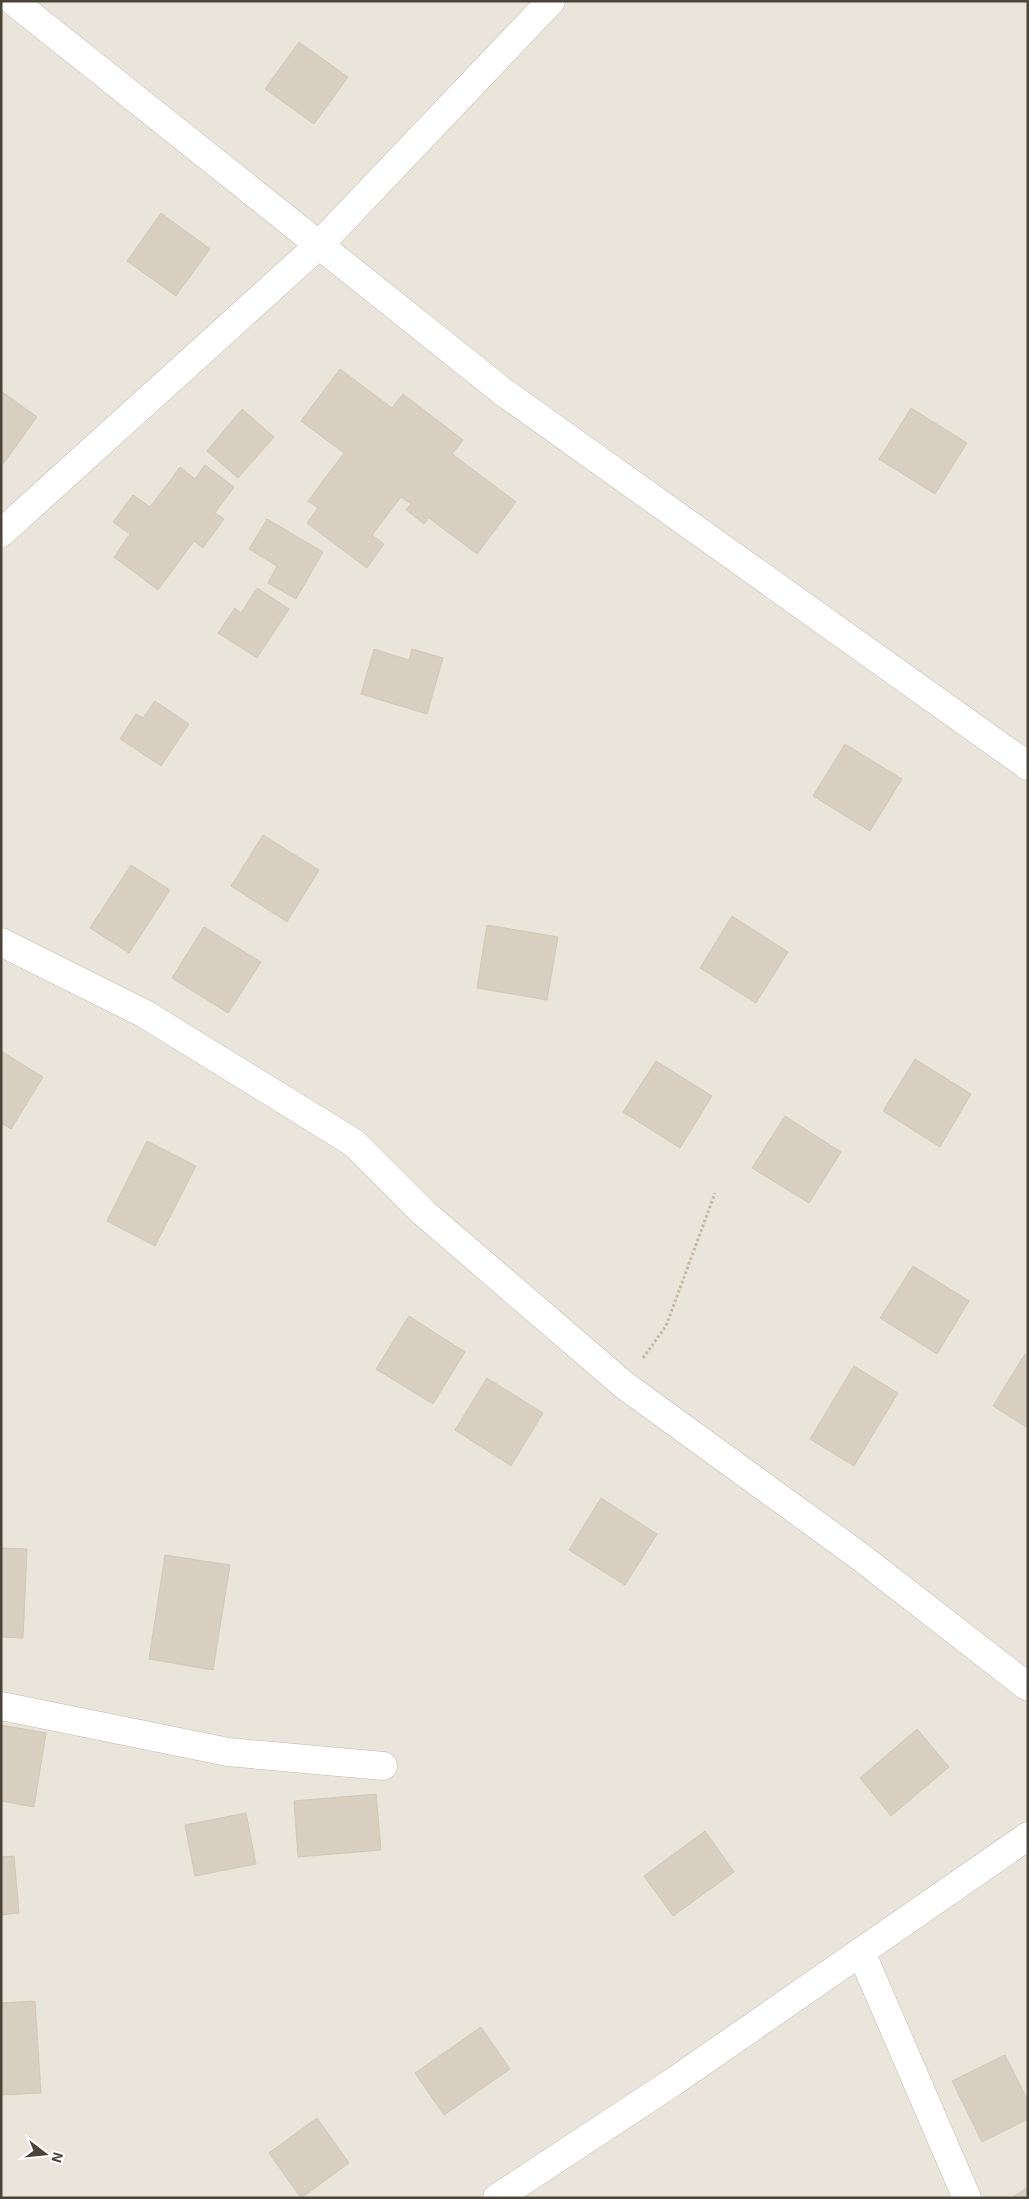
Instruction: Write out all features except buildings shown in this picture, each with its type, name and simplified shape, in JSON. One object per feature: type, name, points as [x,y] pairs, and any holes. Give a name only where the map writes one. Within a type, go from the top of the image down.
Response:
[{"type":"street","points":[[13,1],[506,394],[1028,766]]},
{"type":"street","points":[[1,533],[319,245],[551,1]]},
{"type":"street","points":[[1,942],[146,1014],[354,1143],[424,1213],[624,1385],[858,1555],[1028,1687]]},
{"type":"street","points":[[1,1706],[228,1752],[383,1766]]},
{"type":"street","points":[[497,2198],[673,2082],[1028,1836]]},
{"type":"street","points":[[861,1952],[967,2198]]},
{"type":"path","points":[[624,1385],[666,1326],[715,1194]]},
{"type":"shaded area","points":[[1,1],[1028,1],[1028,2198],[1,2198]]}]
